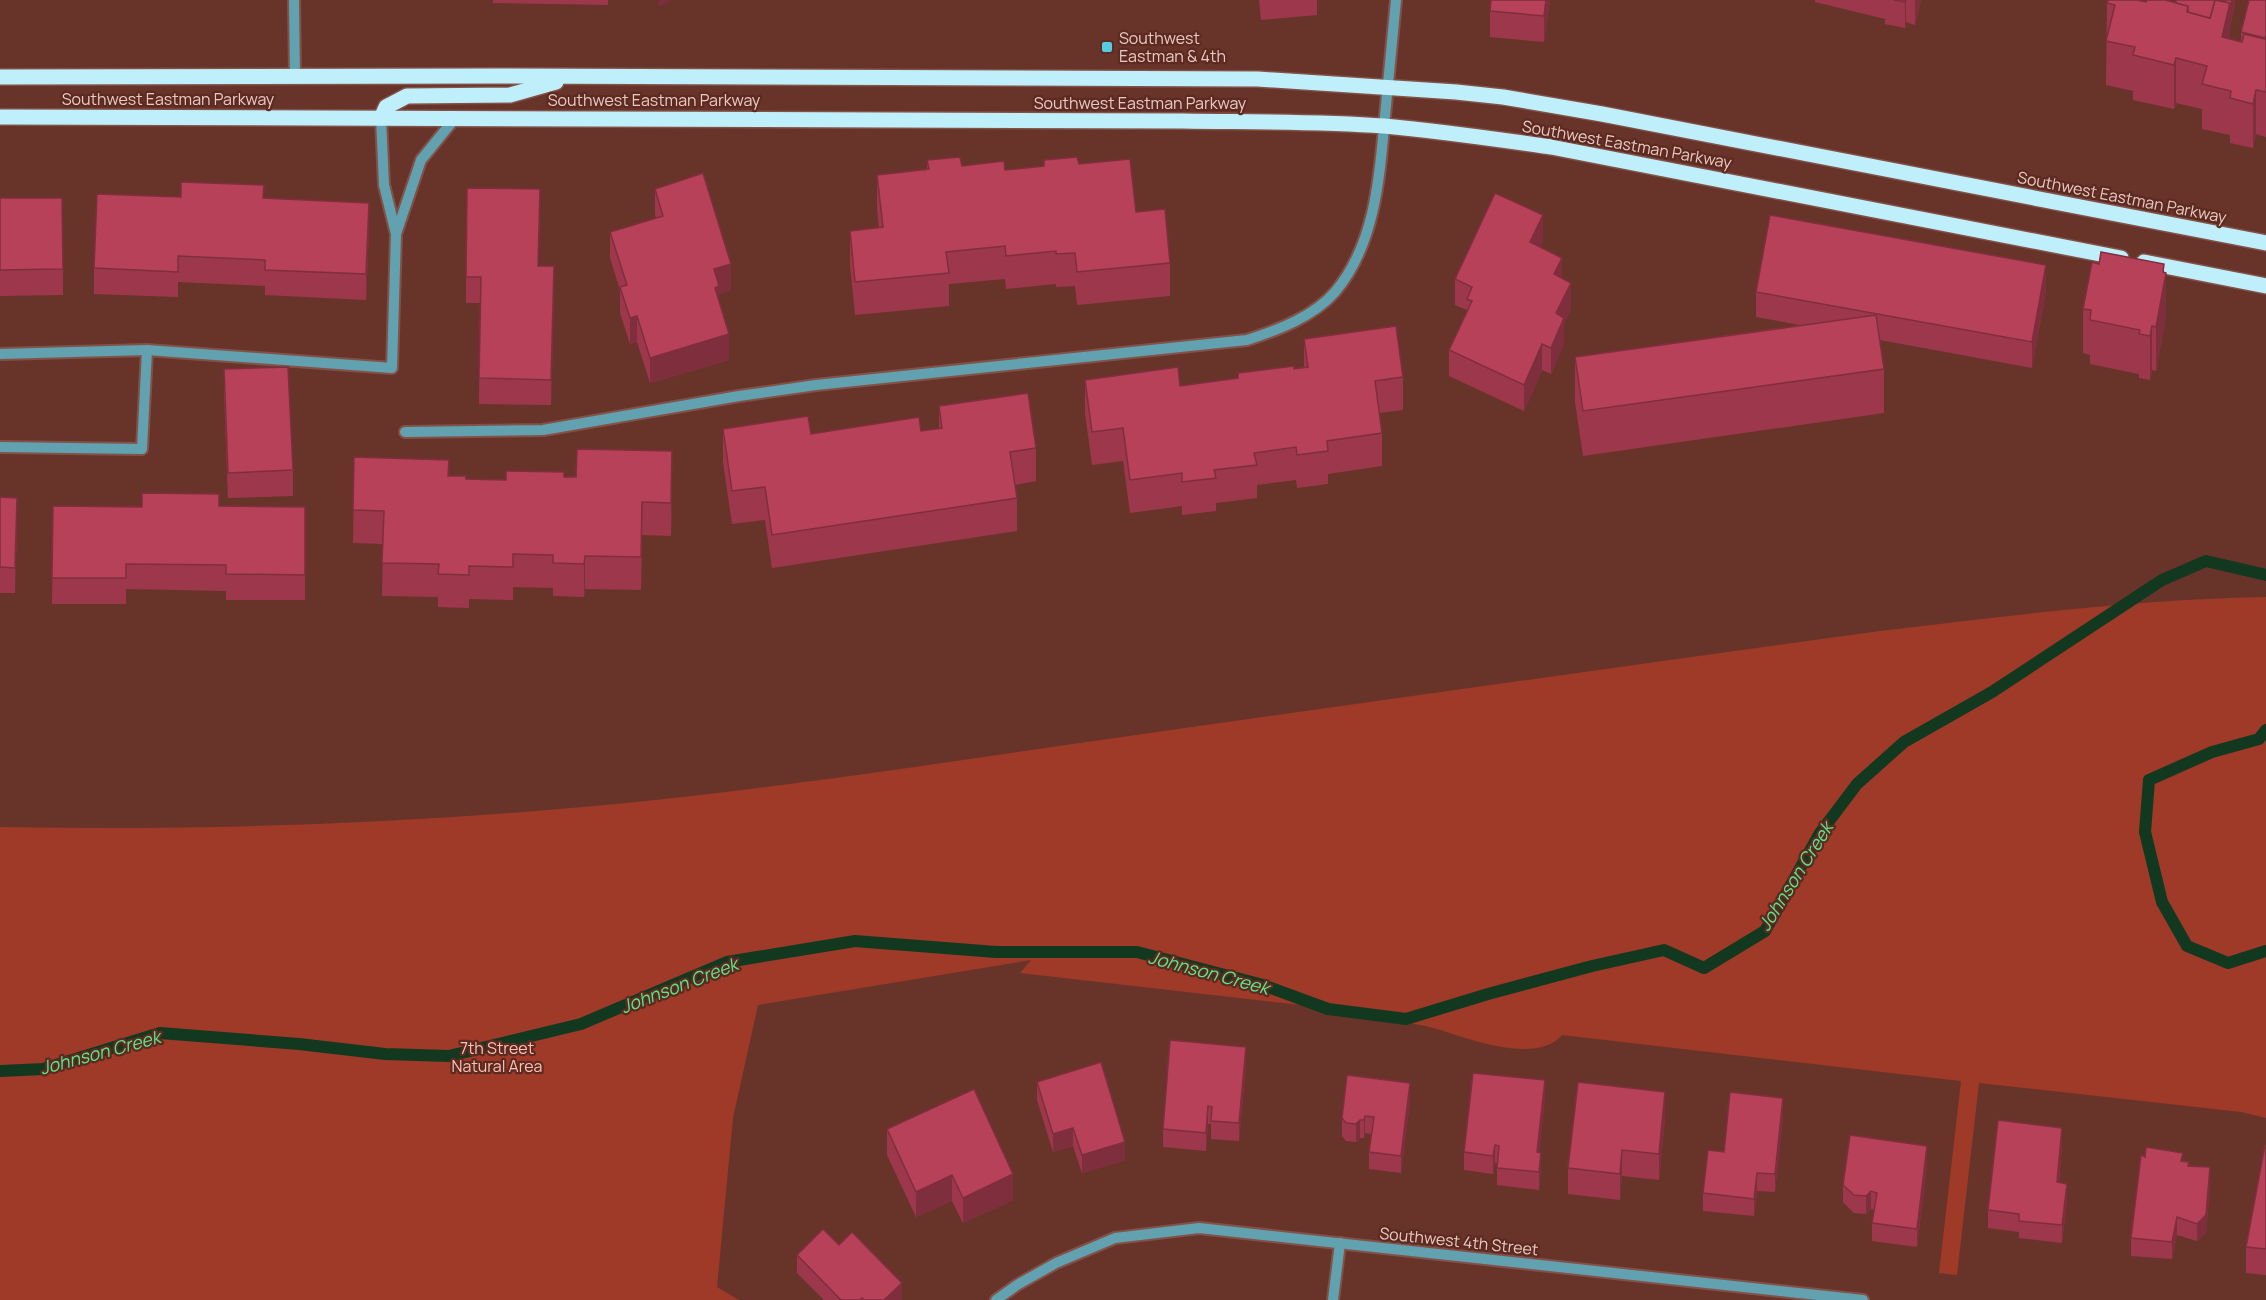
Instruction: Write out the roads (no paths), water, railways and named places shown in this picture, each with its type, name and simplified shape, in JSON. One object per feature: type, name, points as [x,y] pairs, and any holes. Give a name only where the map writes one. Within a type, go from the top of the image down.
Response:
[{"type":"main road","name":"Southwest Eastman Parkway","points":[[0,77],[1247,79],[1388,87],[1503,97],[1602,114],[2266,243]]},
{"type":"main road","points":[[381,118],[386,107],[407,96],[510,95],[573,77]]},
{"type":"main road","name":"Southwest Eastman Parkway","points":[[0,117],[1171,121],[1311,122],[1384,126],[1562,148],[2266,285]]},
{"type":"street","points":[[294,0],[295,78]]},
{"type":"street","points":[[405,432],[543,430],[816,385],[1247,340],[1273,332],[1301,318],[1333,294],[1350,271],[1359,252],[1378,190],[1396,0]]},
{"type":"street","points":[[396,234],[421,160],[456,117]]},
{"type":"street","points":[[0,354],[147,350],[392,368],[396,234],[384,185],[381,118]]},
{"type":"street","points":[[0,447],[142,449],[147,350]]},
{"type":"street","name":"Southwest 4th Street","points":[[996,1300],[1056,1263],[1115,1238],[1199,1228],[1863,1300]]},
{"type":"street","points":[[1333,1300],[1340,1243]]},
{"type":"waterway","name":"Johnson Creek","points":[[0,1071],[43,1069],[160,1033],[299,1044],[385,1054],[449,1056],[581,1024],[727,962],[855,941],[996,952],[1137,952],[1263,985],[1328,1009],[1406,1019],[1592,966],[1664,950],[1704,968],[1765,931],[1820,833],[1857,784],[1904,742],[1992,692],[2162,580],[2206,561],[2266,575]]},
{"type":"waterway","name":"Johnson Creek","points":[[2266,730],[2259,739],[2212,752],[2149,780],[2145,832],[2162,902],[2187,946],[2228,963],[2266,951]]},
{"type":"place","name":"Southwest Eastman & 4th","points":[[1107,47]]},
{"type":"park label","name":"7th Street Natural Area","points":[[497,1057]]}]
